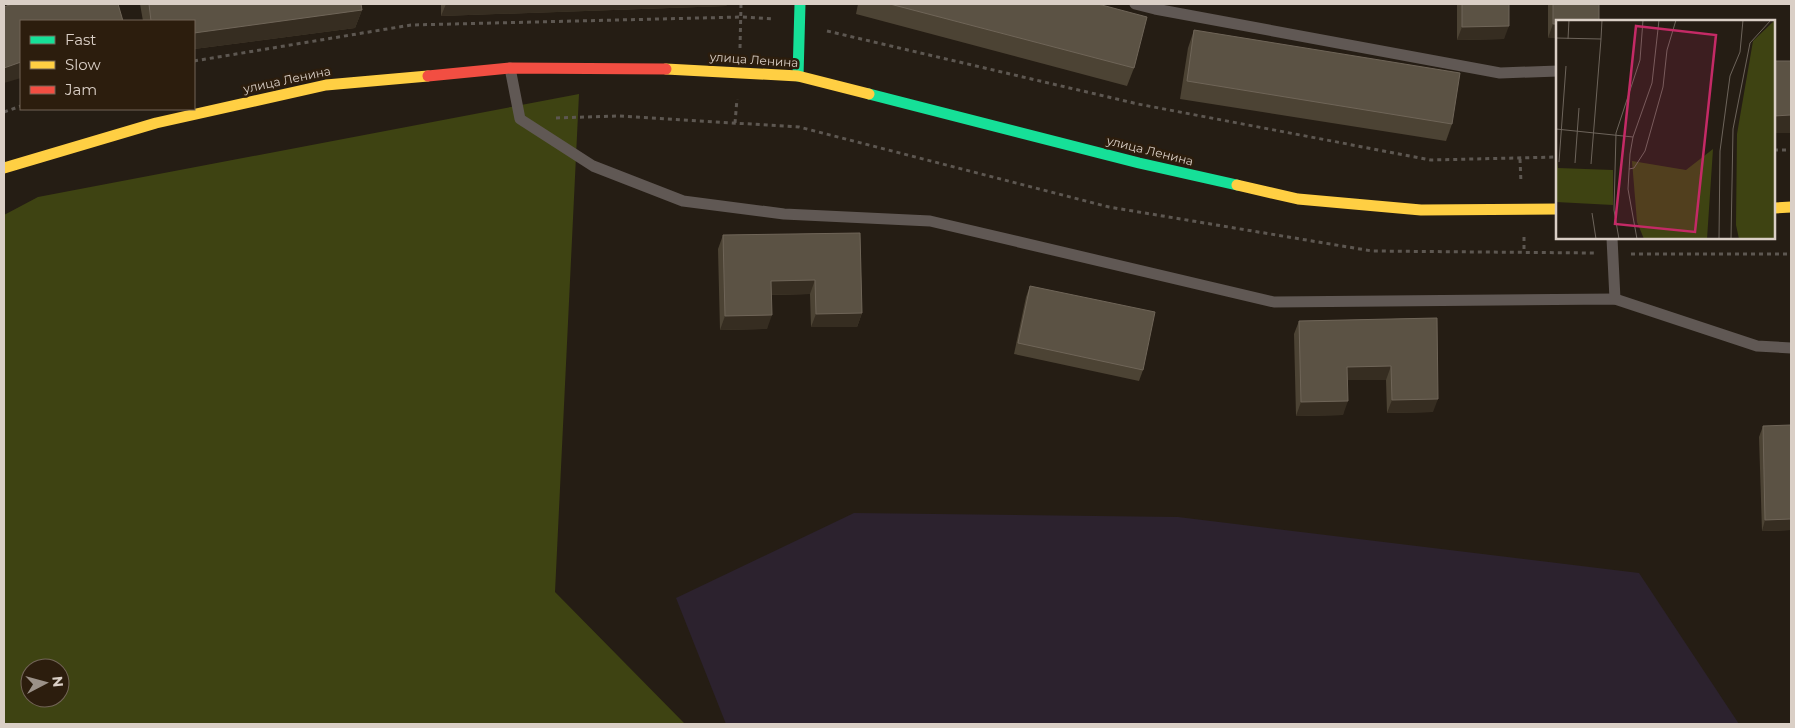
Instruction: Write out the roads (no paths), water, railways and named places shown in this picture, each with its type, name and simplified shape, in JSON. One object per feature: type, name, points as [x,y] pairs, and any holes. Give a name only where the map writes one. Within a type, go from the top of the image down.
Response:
[{"type":"main road","points":[[798,76],[800,4]]},
{"type":"main road","name":"улица Ленина","points":[[4,168],[156,123],[326,85],[510,68],[642,68],[798,76],[1139,163],[1298,199],[1422,210],[1556,209]]},
{"type":"main road","points":[[1775,208],[1791,208]]},
{"type":"lane","points":[[1135,4],[1500,73],[1556,71]]},
{"type":"lane","points":[[510,68],[520,119],[593,166],[683,202],[784,214],[930,221],[1274,302],[1616,299],[1757,346],[1791,348]]},
{"type":"lane","points":[[1612,239],[1616,299]]}]
